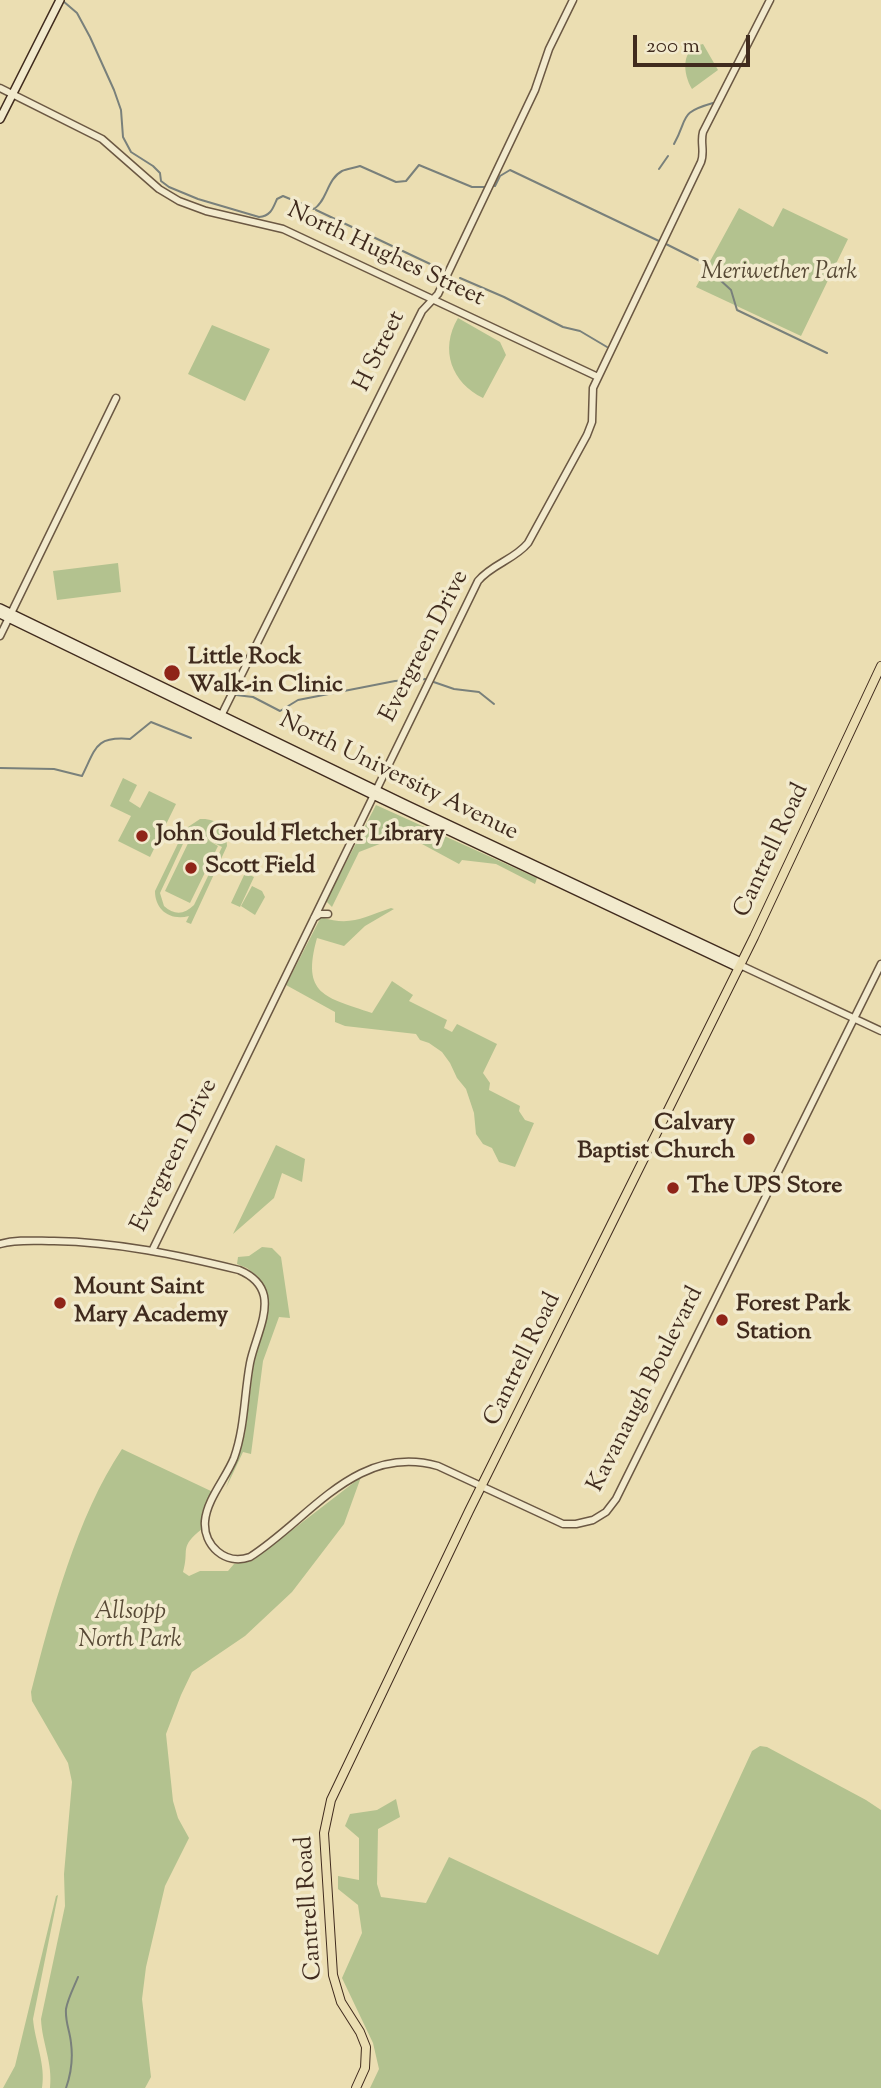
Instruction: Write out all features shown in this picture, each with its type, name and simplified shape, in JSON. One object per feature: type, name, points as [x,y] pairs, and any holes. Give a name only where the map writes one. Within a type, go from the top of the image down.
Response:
[{"type":"main road","points":[[0,119],[60,1]]},
{"type":"main road","name":"North University Avenue","points":[[0,608],[374,792],[740,965]]},
{"type":"main road","name":"North University Avenue","points":[[0,614],[10,615]]},
{"type":"main road","name":"Cantrell Road","points":[[356,2088],[363,2076],[366,2053],[360,2032],[341,2002],[333,1975],[324,1833],[326,1816],[335,1789],[740,965],[881,666]]},
{"type":"street","name":"H Street","points":[[221,717],[422,311],[434,299],[489,187],[535,90],[549,49],[573,0]]},
{"type":"street","name":"Evergreen Drive","points":[[152,1251],[478,581],[490,568],[523,549],[535,533],[587,435],[592,422],[592,391],[704,156],[703,132],[770,0]]},
{"type":"street","name":"North Hughes Street","points":[[0,88],[102,139],[170,196],[206,211],[274,225],[598,377]]},
{"type":"street","points":[[0,636],[116,398]]},
{"type":"street","points":[[313,919],[328,911],[324,897]]},
{"type":"street","name":"Kavanaugh Boulevard","points":[[0,1244],[18,1241],[96,1242],[239,1270],[255,1279],[263,1294],[264,1310],[250,1362],[238,1446],[206,1518],[208,1538],[221,1554],[236,1560],[250,1557],[346,1481],[378,1465],[401,1461],[429,1464],[563,1524],[590,1521],[611,1507],[881,964]]},
{"type":"street","name":"North University Avenue","points":[[740,965],[881,1031]]},
{"type":"green space","points":[[703,44],[718,70],[692,89],[685,69],[687,56],[696,46]]},
{"type":"green space","name":"Meriwether Park","points":[[739,208],[773,227],[783,208],[848,239],[801,336],[696,287]]},
{"type":"green space","points":[[458,318],[500,342],[506,355],[483,398],[463,384],[452,364],[450,342]]},
{"type":"green space","points":[[212,325],[270,349],[245,401],[188,374]]},
{"type":"green space","points":[[118,563],[121,592],[57,600],[53,571]]},
{"type":"green space","points":[[123,778],[137,785],[129,801],[140,808],[149,791],[176,804],[150,857],[118,841],[131,816],[110,806]]},
{"type":"green space","points":[[376,805],[537,878],[535,884],[496,864],[462,860],[459,864],[409,837],[390,840],[359,852],[332,907],[326,901]]},
{"type":"green space","points":[[200,819],[211,820],[220,825],[227,840],[227,846],[191,924],[186,922],[189,916],[176,917],[161,909],[155,891],[185,829]],"holes":[[[189,831],[193,833],[165,891],[190,903],[218,846],[206,839],[222,847],[194,905],[186,911],[175,912],[164,906],[160,893]]]},
{"type":"green space","points":[[245,873],[254,877],[240,907],[231,903]]},
{"type":"green space","points":[[252,886],[262,891],[265,897],[255,915],[241,906]]},
{"type":"green space","points":[[394,909],[365,926],[344,946],[317,938],[312,972],[315,983],[321,991],[341,1003],[372,1013],[392,981],[413,995],[409,1001],[447,1020],[444,1028],[452,1032],[457,1024],[497,1044],[483,1073],[490,1083],[489,1090],[520,1106],[519,1111],[525,1120],[534,1123],[515,1167],[499,1162],[492,1148],[483,1144],[476,1134],[474,1113],[466,1089],[442,1052],[420,1040],[416,1034],[345,1026],[335,1022],[335,1012],[286,985],[321,917],[349,921]]},
{"type":"green space","points":[[276,1145],[305,1159],[302,1182],[282,1173],[274,1198],[233,1234]]},
{"type":"green space","points":[[262,1247],[272,1248],[281,1257],[290,1318],[279,1317],[263,1361],[251,1454],[243,1452],[226,1488],[245,1434],[254,1361],[268,1311],[266,1291],[258,1277],[237,1264],[238,1257],[249,1256]]},
{"type":"green space","name":"Allsopp North Park","points":[[122,1449],[213,1492],[202,1514],[202,1529],[187,1545],[183,1572],[189,1576],[200,1571],[228,1571],[234,1564],[252,1561],[361,1477],[344,1524],[292,1592],[245,1636],[192,1672],[166,1734],[173,1801],[178,1818],[189,1838],[165,1886],[146,1967],[142,1999],[151,2077],[145,2088],[50,2088],[50,2070],[41,2019],[65,1906],[64,1874],[72,1782],[68,1763],[32,1701],[31,1692],[67,1566],[92,1504]]},
{"type":"green space","points":[[760,1746],[767,1747],[881,1810],[881,2088],[370,2088],[379,2069],[373,2043],[342,1978],[362,1933],[358,1905],[338,1889],[338,1876],[359,1880],[359,1838],[345,1826],[350,1814],[377,1810],[396,1799],[400,1817],[378,1829],[377,1884],[381,1897],[426,1903],[449,1857],[658,1955],[752,1751]]},
{"type":"green space","points":[[58,1895],[33,2019],[43,2071],[42,2088],[3,2088],[15,2066]]},
{"type":"waterway","points":[[63,1],[77,13],[114,90],[121,110],[123,137],[131,152],[153,166],[160,173],[161,181],[169,187],[198,199],[259,217],[269,213],[277,199],[283,196],[314,209],[322,201],[337,175],[360,166],[396,182],[406,181],[419,165],[472,187],[485,187]]},
{"type":"waterway","points":[[674,144],[689,113],[713,103]]},
{"type":"waterway","points":[[659,169],[668,156]]},
{"type":"waterway","points":[[491,186],[495,186],[500,176],[510,170],[661,242]]},
{"type":"waterway","points":[[316,210],[445,271]]},
{"type":"waterway","points":[[666,244],[710,266],[731,290],[737,310],[827,353]]},
{"type":"waterway","points":[[460,278],[563,327],[580,331],[607,347]]},
{"type":"waterway","points":[[236,695],[253,697],[280,711],[298,700],[395,681],[425,679],[454,689],[479,692],[494,704]]},
{"type":"waterway","points":[[0,768],[54,769],[82,776],[94,751],[103,742],[130,739],[151,722],[191,738]]},
{"type":"waterway","points":[[66,2088],[72,2054],[66,2009],[78,1977]]},
{"type":"place","name":"Little Rock Walk-in Clinic","points":[[172,673]]},
{"type":"place","name":"John Gould Fletcher Library","points":[[142,836]]},
{"type":"place","name":"Scott Field","points":[[191,868]]},
{"type":"place","name":"Calvary Baptist Church","points":[[749,1139]]},
{"type":"place","name":"The UPS Store","points":[[673,1188]]},
{"type":"place","name":"Mount Saint Mary Academy","points":[[60,1303]]},
{"type":"place","name":"Forest Park Station","points":[[722,1320]]}]
